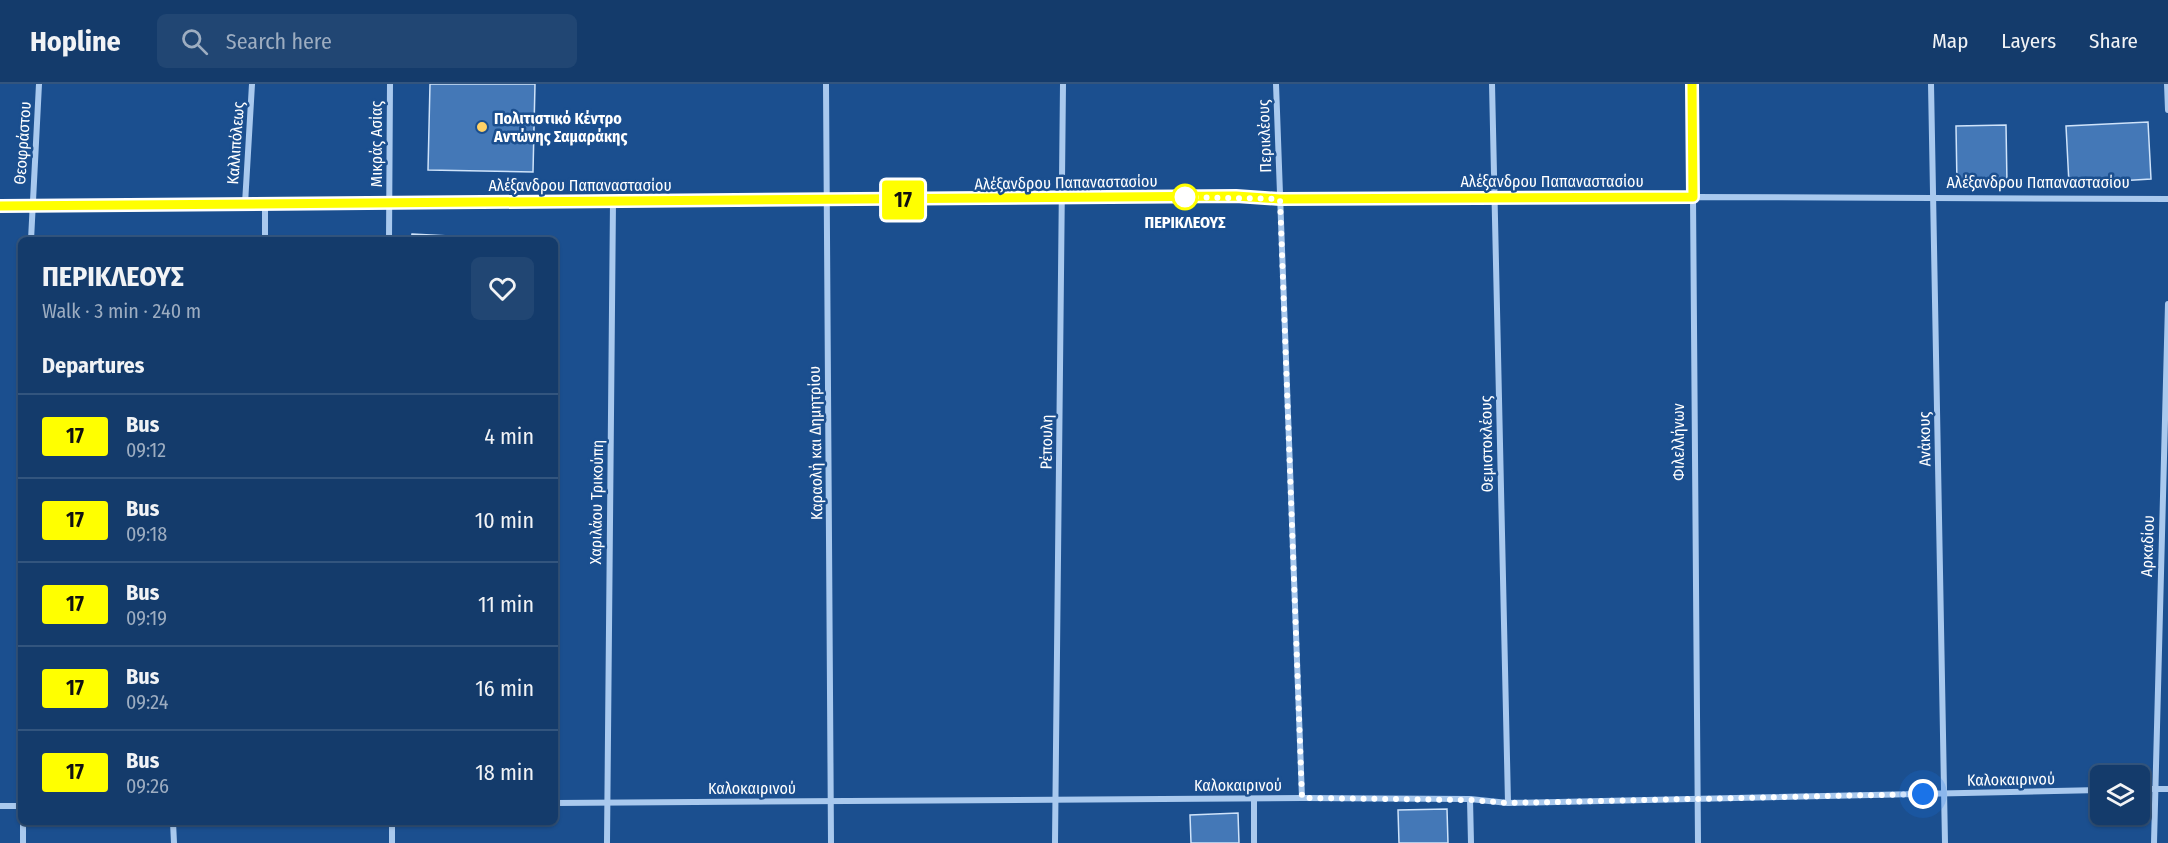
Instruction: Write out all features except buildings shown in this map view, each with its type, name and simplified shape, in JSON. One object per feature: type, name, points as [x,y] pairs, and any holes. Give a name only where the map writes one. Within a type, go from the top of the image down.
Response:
[{"type":"street","name":"Θεοφράστου","points":[[31,237],[39,84]]},
{"type":"street","name":"Καλλιπόλεως","points":[[245,204],[252,84]]},
{"type":"street","name":"Μικράς Ασίας","points":[[389,237],[390,84]]},
{"type":"street","name":"Καραολή και Δημητρίου","points":[[826,84],[831,843]]},
{"type":"street","name":"Ρέπουλη","points":[[1055,843],[1063,84]]},
{"type":"street","name":"Περικλέους","points":[[1276,84],[1302,798]]},
{"type":"street","name":"Θεμιστοκλέους","points":[[1492,84],[1508,803]]},
{"type":"street","name":"Φιλελλήνων","points":[[1693,84],[1698,843]]},
{"type":"street","name":"Ανάκους","points":[[1931,84],[1945,843]]},
{"type":"street","points":[[2167,84],[2168,110]]},
{"type":"street","name":"Αλέξανδρου Παπαναστασίου","points":[[0,206],[1236,196],[1280,199],[1693,197],[2168,199]]},
{"type":"street","name":"Χαριλάου Τρικούπη","points":[[607,843],[613,201]]},
{"type":"street","points":[[265,237],[266,204]]},
{"type":"street","name":"Αρκαδίου","points":[[2154,843],[2168,304]]},
{"type":"street","points":[[2150,789],[2168,789]]},
{"type":"street","name":"Καλοκαιρινού","points":[[558,803],[1302,798],[1470,800],[1508,803],[2090,790]]},
{"type":"street","points":[[1254,799],[1254,843]]},
{"type":"street","points":[[1470,800],[1471,843]]},
{"type":"street","points":[[0,806],[18,806]]},
{"type":"street","points":[[22,843],[23,825]]},
{"type":"street","points":[[173,825],[174,843]]},
{"type":"street","points":[[392,825],[392,843]]},
{"type":"bus line","name":"17","points":[[0,206],[1236,196],[1280,199],[1693,197],[1692,84]]},
{"type":"place","name":"Πολιτιστικό Κέντρο Αντώνης Σαμαράκης","points":[[482,127]]},
{"type":"place","name":"ΠΕΡΙΚΛΕΟΥΣ","points":[[1185,197]]},
{"type":"route","points":[[1185,197],[1236,196],[1280,199],[1302,798],[1470,800],[1508,803],[1923,794]]}]
